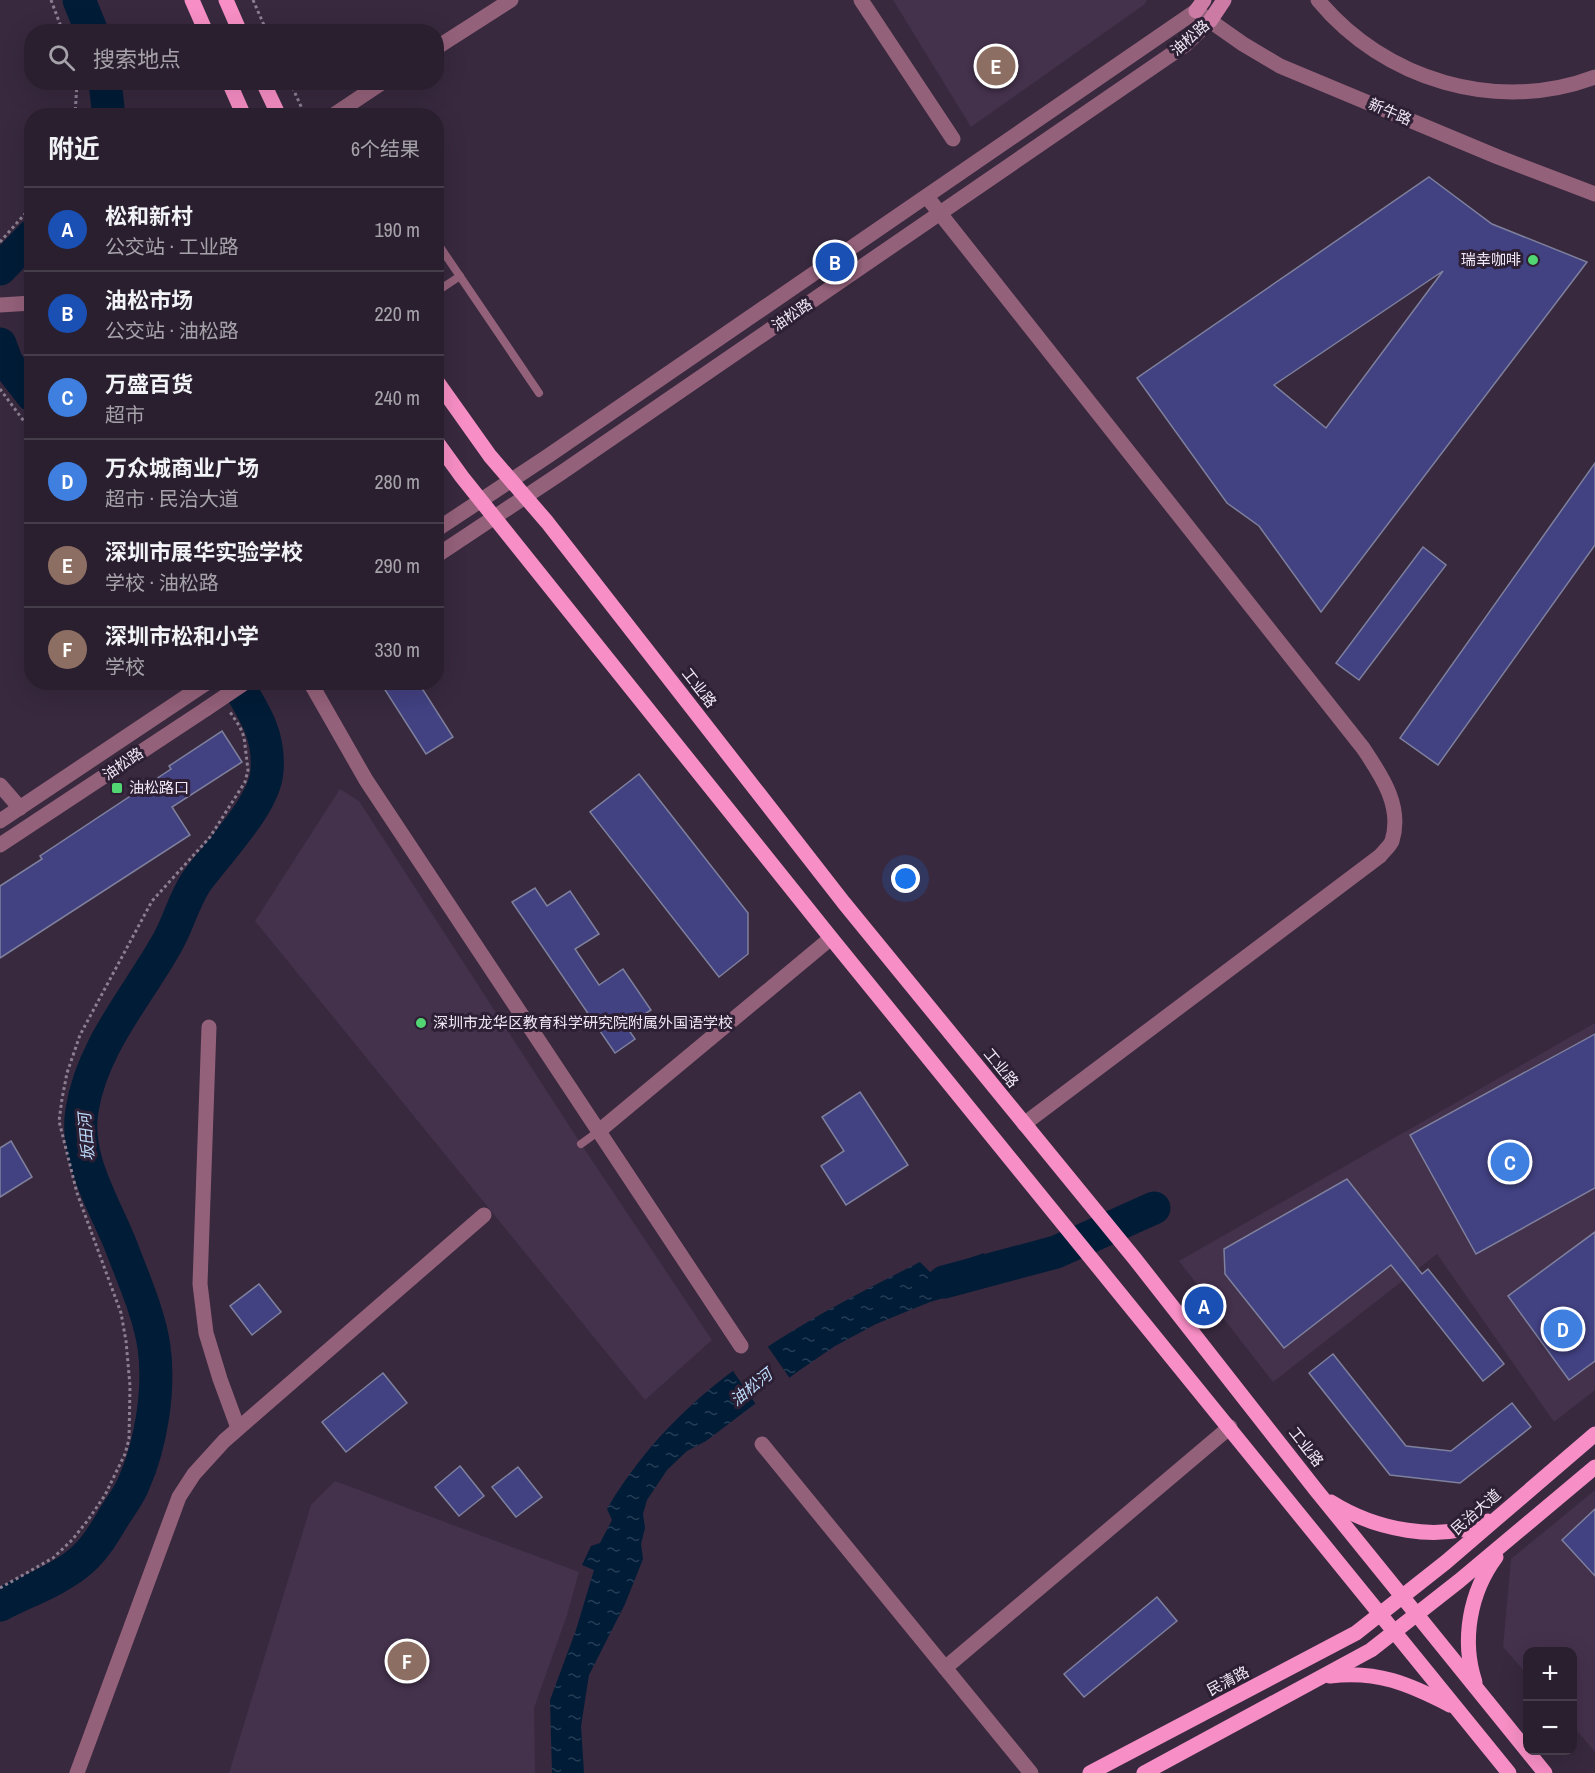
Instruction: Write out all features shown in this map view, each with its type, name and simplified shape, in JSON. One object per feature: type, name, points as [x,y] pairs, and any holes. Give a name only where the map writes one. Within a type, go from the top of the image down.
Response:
[{"type":"main road","points":[[192,0],[202,24]]},
{"type":"main road","points":[[226,0],[236,24]]},
{"type":"main road","name":"油松路","points":[[1210,21],[1224,0]]},
{"type":"main road","points":[[233,90],[240,108]]},
{"type":"main road","points":[[267,90],[275,108]]},
{"type":"main road","name":"工业路","points":[[444,391],[490,456],[525,497],[844,903],[1135,1258],[1316,1490],[1545,1773]]},
{"type":"main road","points":[[444,452],[831,938],[1509,1773]]},
{"type":"main road","name":"民治大道","points":[[1380,1615],[1446,1562],[1595,1434]]},
{"type":"main road","points":[[1144,1773],[1371,1650],[1417,1616],[1595,1467]]},
{"type":"main road","points":[[1316,1490],[1346,1511],[1387,1527],[1407,1531],[1437,1532],[1464,1528],[1499,1516]]},
{"type":"main road","points":[[1478,1690],[1469,1666],[1470,1618],[1476,1593],[1487,1569],[1509,1540]]},
{"type":"main road","name":"民清路","points":[[1090,1773],[1342,1641],[1380,1615]]},
{"type":"main road","points":[[1324,1677],[1378,1676],[1416,1688],[1455,1708]]},
{"type":"street","points":[[444,43],[511,0]]},
{"type":"street","points":[[861,0],[953,139]]},
{"type":"street","points":[[1318,0],[1344,28],[1364,44],[1401,66],[1433,80],[1458,87],[1510,92],[1561,87],[1595,77]]},
{"type":"street","name":"新牛路","points":[[1200,6],[1210,21],[1280,66],[1498,157],[1595,194]]},
{"type":"street","name":"油松路","points":[[444,525],[927,196],[1200,6]]},
{"type":"street","name":"油松路","points":[[444,551],[1185,45],[1210,21]]},
{"type":"street","points":[[344,108],[371,90]]},
{"type":"street","points":[[927,196],[1363,748],[1382,777],[1392,802],[1394,825],[1392,843],[1380,855],[1024,1124]]},
{"type":"street","points":[[0,305],[24,304]]},
{"type":"street","name":"油松路","points":[[0,821],[197,690]]},
{"type":"street","name":"油松路","points":[[0,845],[234,690]]},
{"type":"street","points":[[314,690],[366,780],[741,1346]]},
{"type":"street","points":[[0,785],[20,808]]},
{"type":"street","points":[[599,1131],[831,938]]},
{"type":"street","points":[[209,1027],[200,1284],[206,1333],[238,1428]]},
{"type":"street","points":[[77,1773],[179,1497],[209,1456],[238,1428],[484,1215]]},
{"type":"street","points":[[945,1668],[1230,1427]]},
{"type":"street","points":[[762,1444],[1031,1773]]},
{"type":"lane","points":[[444,253],[539,393]]},
{"type":"lane","points":[[444,287],[460,276]]},
{"type":"lane","points":[[581,1144],[599,1131]]},
{"type":"path","points":[[51,0],[60,24]]},
{"type":"path","points":[[253,0],[264,24]]},
{"type":"path","points":[[75,108],[77,90]]},
{"type":"path","points":[[294,90],[302,108]]},
{"type":"path","points":[[0,242],[24,215]]},
{"type":"path","points":[[0,389],[24,421]]},
{"type":"path","points":[[0,1588],[53,1558],[72,1540],[105,1495],[122,1461],[129,1439],[130,1386],[121,1313],[77,1193],[59,1121],[67,1073],[80,1035],[152,900],[210,837],[245,782],[248,770],[244,737],[228,709]]},
{"type":"shaded area","points":[[893,0],[1147,0],[1145,4],[971,127]]},
{"type":"shaded area","name":"深圳市龙华区教育科学研究院附属外国语学校","points":[[340,789],[359,801],[581,1144],[712,1340],[645,1400],[255,921]]},
{"type":"shaded area","points":[[1595,1023],[1595,1390],[1554,1422],[1437,1254],[1273,1382],[1179,1261]]},
{"type":"shaded area","points":[[335,1481],[579,1572],[567,1615],[534,1708],[535,1773],[229,1773],[311,1505]]},
{"type":"shaded area","points":[[1595,1490],[1595,1752],[1577,1731],[1577,1647],[1523,1647],[1523,1670],[1503,1647],[1511,1559]]},
{"type":"water","points":[[984,1253],[988,1285],[930,1302],[876,1324],[835,1346],[706,1441],[687,1451],[667,1470],[647,1500],[643,1514],[645,1528],[641,1544],[643,1559],[625,1604],[589,1675],[581,1726],[584,1773],[552,1773],[550,1700],[576,1630],[594,1570],[582,1565],[591,1546],[600,1543],[612,1520],[607,1509],[636,1465],[669,1427],[705,1393],[786,1335],[920,1262],[930,1272]]},
{"type":"pier","points":[[766,1344],[791,1380],[757,1406],[731,1368]]},
{"type":"building","points":[[1429,177],[1492,224],[1587,262],[1321,612],[1259,526],[1227,503],[1137,378]],"holes":[[[1443,271],[1326,428],[1274,385]]]},
{"type":"building","points":[[1595,463],[1595,545],[1438,765],[1400,738]]},
{"type":"building","points":[[1423,547],[1446,565],[1359,680],[1336,663]]},
{"type":"building","points":[[385,690],[423,690],[453,737],[426,754]]},
{"type":"building","points":[[222,731],[242,762],[172,807],[190,835],[0,958],[0,886],[42,859],[40,856],[171,769],[169,766]]},
{"type":"building","points":[[639,774],[748,913],[748,954],[719,977],[590,812]]},
{"type":"building","points":[[535,888],[547,906],[570,891],[599,934],[575,949],[599,985],[623,969],[651,1010],[626,1026],[635,1039],[615,1053],[512,902]]},
{"type":"building","points":[[1595,1034],[1595,1188],[1476,1254],[1410,1135]]},
{"type":"building","points":[[860,1092],[908,1165],[846,1205],[821,1166],[844,1151],[822,1117]]},
{"type":"building","points":[[11,1141],[32,1177],[0,1197],[0,1148]]},
{"type":"building","points":[[1347,1179],[1422,1274],[1428,1269],[1504,1364],[1483,1381],[1391,1265],[1284,1348],[1225,1274],[1224,1249]]},
{"type":"building","points":[[1595,1232],[1595,1361],[1569,1380],[1508,1296]]},
{"type":"building","points":[[259,1284],[281,1312],[252,1335],[230,1306]]},
{"type":"building","points":[[1333,1354],[1406,1446],[1451,1451],[1512,1403],[1531,1427],[1460,1483],[1390,1475],[1309,1373]]},
{"type":"building","points":[[383,1373],[407,1403],[346,1452],[322,1422]]},
{"type":"building","points":[[460,1466],[484,1496],[459,1516],[435,1487]]},
{"type":"building","points":[[518,1467],[542,1497],[516,1517],[492,1487]]},
{"type":"building","points":[[1595,1509],[1595,1576],[1562,1540]]},
{"type":"building","points":[[1157,1597],[1177,1621],[1084,1697],[1064,1674]]},
{"type":"waterway","name":"坂田河","points":[[79,0],[89,24]]},
{"type":"waterway","name":"坂田河","points":[[106,90],[108,108]]},
{"type":"waterway","name":"坂田河","points":[[0,269],[24,244]]},
{"type":"waterway","name":"坂田河","points":[[0,344],[7,363],[24,385]]},
{"type":"waterway","name":"坂田河","points":[[0,1605],[58,1577],[87,1555],[129,1493],[145,1451],[155,1399],[156,1364],[152,1334],[121,1246],[86,1163],[82,1145],[82,1110],[95,1065],[116,1024],[166,945],[191,890],[249,814],[264,784],[267,771],[266,746],[255,714],[241,690]]},
{"type":"waterway","name":"油松河","points":[[944,1282],[1056,1252],[1154,1208]]},
{"type":"place","name":"深圳市展华实验学校","points":[[996,66]]},
{"type":"place","name":"瑞幸咖啡","points":[[1533,260]]},
{"type":"place","name":"油松市场","points":[[835,262]]},
{"type":"place","name":"油松路口","points":[[117,788]]},
{"type":"place","name":"深圳市龙华区教育科学研究院附属外国语学校","points":[[421,1023]]},
{"type":"place","name":"万盛百货","points":[[1510,1162]]},
{"type":"place","name":"松和新村","points":[[1204,1306]]},
{"type":"place","name":"万众城商业广场","points":[[1563,1329]]},
{"type":"place","name":"深圳市松和小学","points":[[407,1661]]}]
